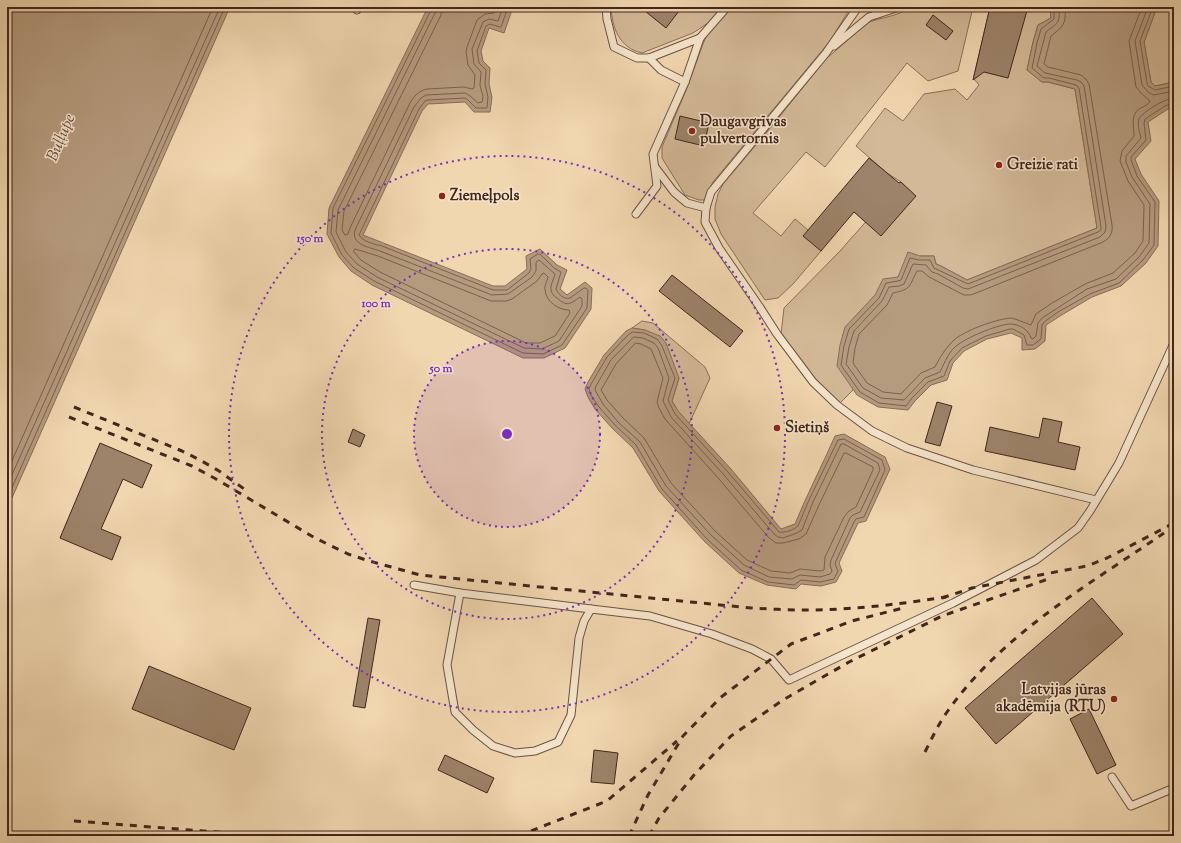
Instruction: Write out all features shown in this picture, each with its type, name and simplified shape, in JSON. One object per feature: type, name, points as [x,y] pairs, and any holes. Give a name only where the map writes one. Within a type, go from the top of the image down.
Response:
[{"type":"lane","points":[[606,7],[607,19],[614,47],[636,58],[649,58],[700,38]]},
{"type":"lane","points":[[636,214],[658,186],[653,154],[685,82],[700,38],[727,7]]},
{"type":"lane","points":[[858,7],[826,53],[711,192],[706,208],[705,222],[719,248],[781,339],[813,382],[837,405],[872,431],[907,448],[973,470],[1096,500]]},
{"type":"lane","points":[[886,7],[899,7]]},
{"type":"lane","points":[[826,53],[869,17],[899,7]]},
{"type":"lane","points":[[649,58],[661,70],[685,82]]},
{"type":"lane","points":[[655,165],[674,192],[687,203],[706,208]]},
{"type":"lane","points":[[414,585],[460,593],[650,616],[712,634],[752,649],[771,659],[789,680],[954,603],[1036,560],[1078,528],[1119,463],[1174,343]]},
{"type":"lane","points":[[460,593],[447,665],[455,712],[473,730],[493,746],[515,752],[535,751],[558,742],[571,715],[579,638],[584,621],[591,609]]},
{"type":"lane","points":[[1112,777],[1131,806],[1174,788]]},
{"type":"shaded area","points":[[611,7],[723,7],[711,21],[693,33],[642,53],[628,47],[622,42],[615,29]]},
{"type":"shaded area","points":[[731,7],[851,7],[830,41],[713,182],[705,200],[699,200],[685,195],[662,158],[662,147],[687,88],[707,35]]},
{"type":"shaded area","points":[[909,7],[973,7],[958,71],[928,81],[907,63],[825,167],[806,152],[753,213],[781,236],[795,219],[808,230],[821,251],[793,284],[778,298],[765,300],[721,234],[715,219],[715,207],[718,194],[723,184],[826,59],[867,23],[895,15]]},
{"type":"shaded area","points":[[990,7],[1050,7],[1051,18],[1038,25],[1027,70],[1042,82],[1048,82],[1075,89],[1097,228],[967,280],[936,264],[934,256],[920,256],[898,277],[852,376],[853,390],[839,404],[814,377],[781,334],[784,308],[840,251],[901,182],[887,173],[856,146],[885,108],[903,121],[924,94],[955,89],[967,100],[979,85],[974,79],[974,76]]},
{"type":"shaded area","points":[[1157,7],[1174,7],[1174,82],[1155,86],[1151,82],[1144,42]]},
{"type":"shaded area","points":[[642,321],[653,323],[705,367],[710,378],[689,424],[672,401],[679,378],[645,330],[632,328]]},
{"type":"water","name":"Buļļupe","points":[[13,7],[230,7],[7,509],[7,22]]},
{"type":"water","points":[[428,7],[513,7],[504,33],[489,28],[481,51],[483,61],[490,68],[489,84],[492,97],[490,112],[474,112],[465,102],[428,104],[422,111],[363,235],[493,286],[505,286],[527,269],[526,256],[540,249],[557,265],[567,270],[560,289],[567,295],[585,282],[592,288],[591,309],[565,348],[544,358],[523,358],[372,285],[351,271],[339,257],[327,234],[329,208]]},
{"type":"water","points":[[1050,7],[1157,7],[1144,42],[1151,82],[1155,86],[1174,82],[1174,106],[1148,122],[1151,141],[1135,159],[1141,174],[1159,201],[1158,246],[1146,263],[1121,286],[1092,297],[1046,325],[1045,341],[1035,349],[1022,350],[1022,338],[1011,333],[987,339],[964,351],[953,363],[947,380],[931,385],[908,410],[878,407],[857,395],[837,366],[840,345],[845,327],[875,295],[883,279],[898,277],[908,252],[920,256],[934,256],[936,264],[967,280],[1097,228],[1075,89],[1048,82],[1042,82],[1027,70],[1038,25],[1051,18]]},
{"type":"water","points":[[632,328],[645,330],[660,336],[666,343],[679,378],[672,401],[678,411],[731,469],[781,529],[795,524],[835,436],[844,434],[885,457],[890,469],[866,521],[858,523],[839,563],[842,571],[836,582],[821,586],[801,584],[796,589],[767,585],[739,573],[705,542],[659,491],[633,448],[595,409],[585,389],[604,355],[626,331]]},
{"type":"building","points":[[640,7],[682,7],[666,28]]},
{"type":"building","points":[[990,7],[1028,7],[1008,78],[984,72],[973,80]]},
{"type":"building","points":[[933,15],[953,31],[946,40],[926,25]]},
{"type":"building","name":"Daugavgrīvas pulvertornis","points":[[680,116],[709,123],[704,146],[675,139]]},
{"type":"building","points":[[869,158],[899,183],[901,182],[916,196],[881,236],[854,212],[821,251],[803,236]]},
{"type":"building","points":[[672,275],[743,331],[730,347],[659,291]]},
{"type":"building","points":[[937,402],[952,406],[940,446],[925,442]]},
{"type":"building","points":[[1043,418],[1062,422],[1058,442],[1080,447],[1075,470],[985,451],[990,427],[1039,438]]},
{"type":"building","points":[[353,429],[365,435],[360,447],[348,442]]},
{"type":"building","points":[[100,443],[152,465],[142,488],[123,479],[101,529],[121,537],[112,560],[60,538]]},
{"type":"building","points":[[1092,598],[1123,634],[996,744],[965,708]]},
{"type":"building","points":[[368,618],[380,620],[365,708],[353,706]]},
{"type":"building","points":[[149,666],[251,708],[234,750],[132,709]]},
{"type":"building","points":[[1089,709],[1116,765],[1097,774],[1070,719]]},
{"type":"building","points":[[594,750],[618,753],[614,784],[591,782]]},
{"type":"building","points":[[445,755],[494,778],[487,793],[438,770]]},
{"type":"railway","points":[[74,407],[182,451],[219,471],[247,491]]},
{"type":"railway","points":[[69,417],[192,466],[315,538],[348,554],[420,575],[751,608],[824,610],[859,608],[946,597]]},
{"type":"railway","points":[[942,598],[972,588],[1087,566],[1107,558],[1174,523]]},
{"type":"railway","points":[[925,752],[947,712],[969,684],[993,659],[1047,613],[1164,533]]},
{"type":"railway","points":[[649,836],[659,818],[694,775],[731,736],[783,700],[849,662],[942,616],[1051,578]]},
{"type":"railway","points":[[629,836],[648,795],[683,736],[720,698],[791,644],[852,621],[903,608]]},
{"type":"railway","points":[[518,836],[607,801],[677,741]]},
{"type":"railway","points":[[74,821],[268,836]]},
{"type":"place","name":"Daugavgrīvas pulvertornis","points":[[692,131]]},
{"type":"place","name":"Greizie rati","points":[[999,165]]},
{"type":"place","name":"Ziemeļpols","points":[[442,196]]},
{"type":"place","name":"Sietiņš","points":[[777,428]]},
{"type":"place","name":"Latvijas jūras akadēmija (RTU)","points":[[1114,699]]}]
